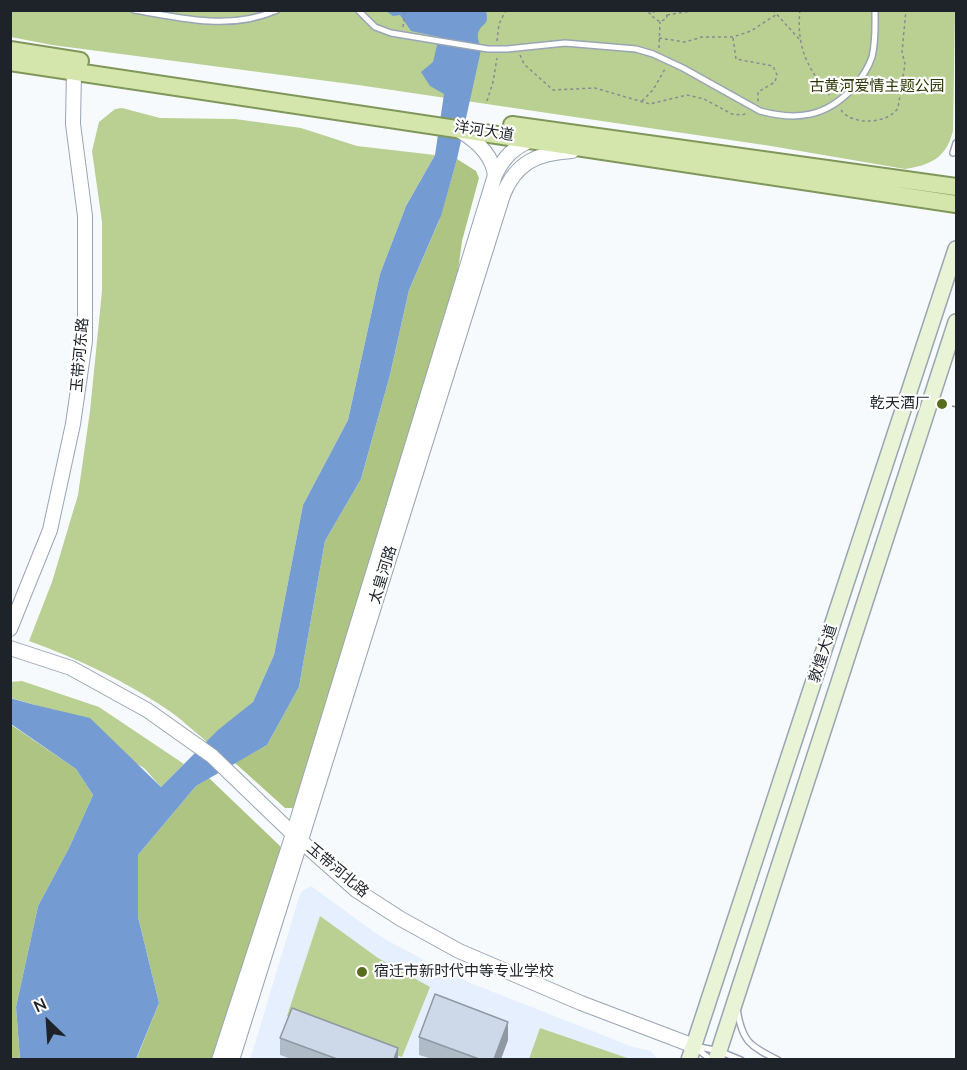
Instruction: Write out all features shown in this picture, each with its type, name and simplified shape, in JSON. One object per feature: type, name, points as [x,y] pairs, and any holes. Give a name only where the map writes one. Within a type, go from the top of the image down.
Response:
[{"type":"main road","name":"洋河大道","points":[[10,50],[520,138],[553,131],[957,187]]},
{"type":"main road","name":"洋河大道","points":[[10,62],[957,204]]},
{"type":"main road","name":"敦煌大道","points":[[692,1053],[957,249]]},
{"type":"main road","name":"敦煌大道","points":[[715,1056],[957,322]]},
{"type":"street","name":"玉带河东路","points":[[10,629],[50,530],[73,424],[85,340],[85,216],[73,124],[74,71]]},
{"type":"street","points":[[455,128],[479,144],[494,167],[495,175]]},
{"type":"street","name":"太皇河路","points":[[232,1059],[495,175],[520,138]]},
{"type":"street","points":[[503,195],[520,138]]},
{"type":"street","name":"太皇河路","points":[[219,1059],[298,838],[503,195],[513,175],[519,168],[531,161],[554,152],[593,149]]},
{"type":"street","name":"玉带河北路","points":[[10,648],[71,668],[147,711],[212,756],[356,890],[400,920],[459,951],[581,1002],[692,1053]]},
{"type":"lane","points":[[134,10],[226,23],[251,20],[276,10]]},
{"type":"lane","points":[[358,10],[375,27],[421,39],[488,48],[517,48],[566,43],[636,49],[668,61],[757,109],[773,114],[799,117],[808,116],[837,104],[855,86],[868,65],[875,40],[875,10]]},
{"type":"lane","points":[[953,153],[957,143]]},
{"type":"lane","points":[[736,998],[740,1028],[752,1048],[778,1059]]},
{"type":"lane","points":[[692,1053],[715,1056]]},
{"type":"lane","points":[[692,1053],[741,1059]]},
{"type":"path","points":[[403,21],[405,10]]},
{"type":"path","points":[[643,10],[660,22]]},
{"type":"path","points":[[653,15],[654,10]]},
{"type":"path","points":[[660,22],[665,20],[666,10]]},
{"type":"path","points":[[667,15],[698,10]]},
{"type":"path","points":[[773,10],[799,39],[809,66],[845,116],[874,120],[894,113],[898,108],[905,64],[902,52],[906,10]]},
{"type":"path","points":[[799,39],[800,10]]},
{"type":"path","points":[[660,38],[685,42],[702,37],[733,37],[751,31],[777,14]]},
{"type":"path","points":[[659,57],[660,22]]},
{"type":"path","points":[[517,48],[524,64],[553,90],[595,88],[650,104],[687,95],[704,99],[732,114],[742,116],[757,109],[758,92],[775,82],[777,75],[773,66],[736,59],[733,37]]},
{"type":"path","points":[[641,101],[653,90],[668,61]]},
{"type":"path","points":[[952,405],[957,407]]},
{"type":"shaded area","name":"宿迁市新时代中等专业学校","points":[[311,886],[381,937],[468,982],[633,1047],[651,1051],[658,1059],[250,1060],[299,897],[302,891]]},
{"type":"green space","name":"古黄河爱情主题公园","points":[[10,11],[955,11],[953,131],[946,148],[936,159],[905,169],[771,146],[358,85],[52,45],[11,37]]},
{"type":"green space","points":[[122,108],[160,118],[235,119],[301,128],[357,146],[435,155],[406,206],[380,274],[348,420],[303,505],[274,655],[253,702],[207,742],[171,712],[120,681],[66,655],[29,641],[52,582],[78,495],[90,411],[102,291],[102,222],[92,151],[99,122],[115,109]]},
{"type":"green space","points":[[457,159],[476,171],[479,178],[462,241],[457,279],[297,799],[293,808],[285,808],[235,763],[267,745],[299,687],[325,541],[361,479],[390,375],[409,290],[439,221]]},
{"type":"green space","points":[[22,681],[99,707],[184,764],[161,787],[144,768],[35,705],[11,698],[10,682]]},
{"type":"green space","points":[[10,724],[76,769],[93,795],[69,848],[38,906],[16,1007],[20,1060],[10,1059]]},
{"type":"green space","points":[[209,778],[280,846],[282,854],[216,1059],[136,1060],[159,1003],[138,917],[138,855],[196,786]]},
{"type":"green space","points":[[320,916],[378,958],[430,987],[402,1057],[287,1016]]},
{"type":"green space","points":[[540,1028],[630,1059],[529,1059]]},
{"type":"water","points":[[386,11],[486,11],[487,20],[478,34],[481,50],[457,159],[441,216],[409,290],[390,375],[361,479],[325,541],[299,687],[267,745],[196,786],[138,855],[138,917],[159,1003],[136,1059],[20,1059],[16,1007],[38,906],[69,848],[93,795],[76,769],[11,724],[10,698],[90,718],[161,787],[218,730],[253,702],[274,655],[303,505],[348,420],[380,274],[406,206],[435,155],[444,94],[430,86],[421,72],[433,62],[439,37],[411,31],[400,15],[393,16]]},
{"type":"building","points":[[435,994],[508,1022],[494,1059],[479,1059],[419,1037]]},
{"type":"building","points":[[292,1008],[398,1048],[394,1059],[337,1059],[280,1038]]},
{"type":"place","name":"乾天酒厂","points":[[942,404]]},
{"type":"place","name":"宿迁市新时代中等专业学校","points":[[362,972]]}]
